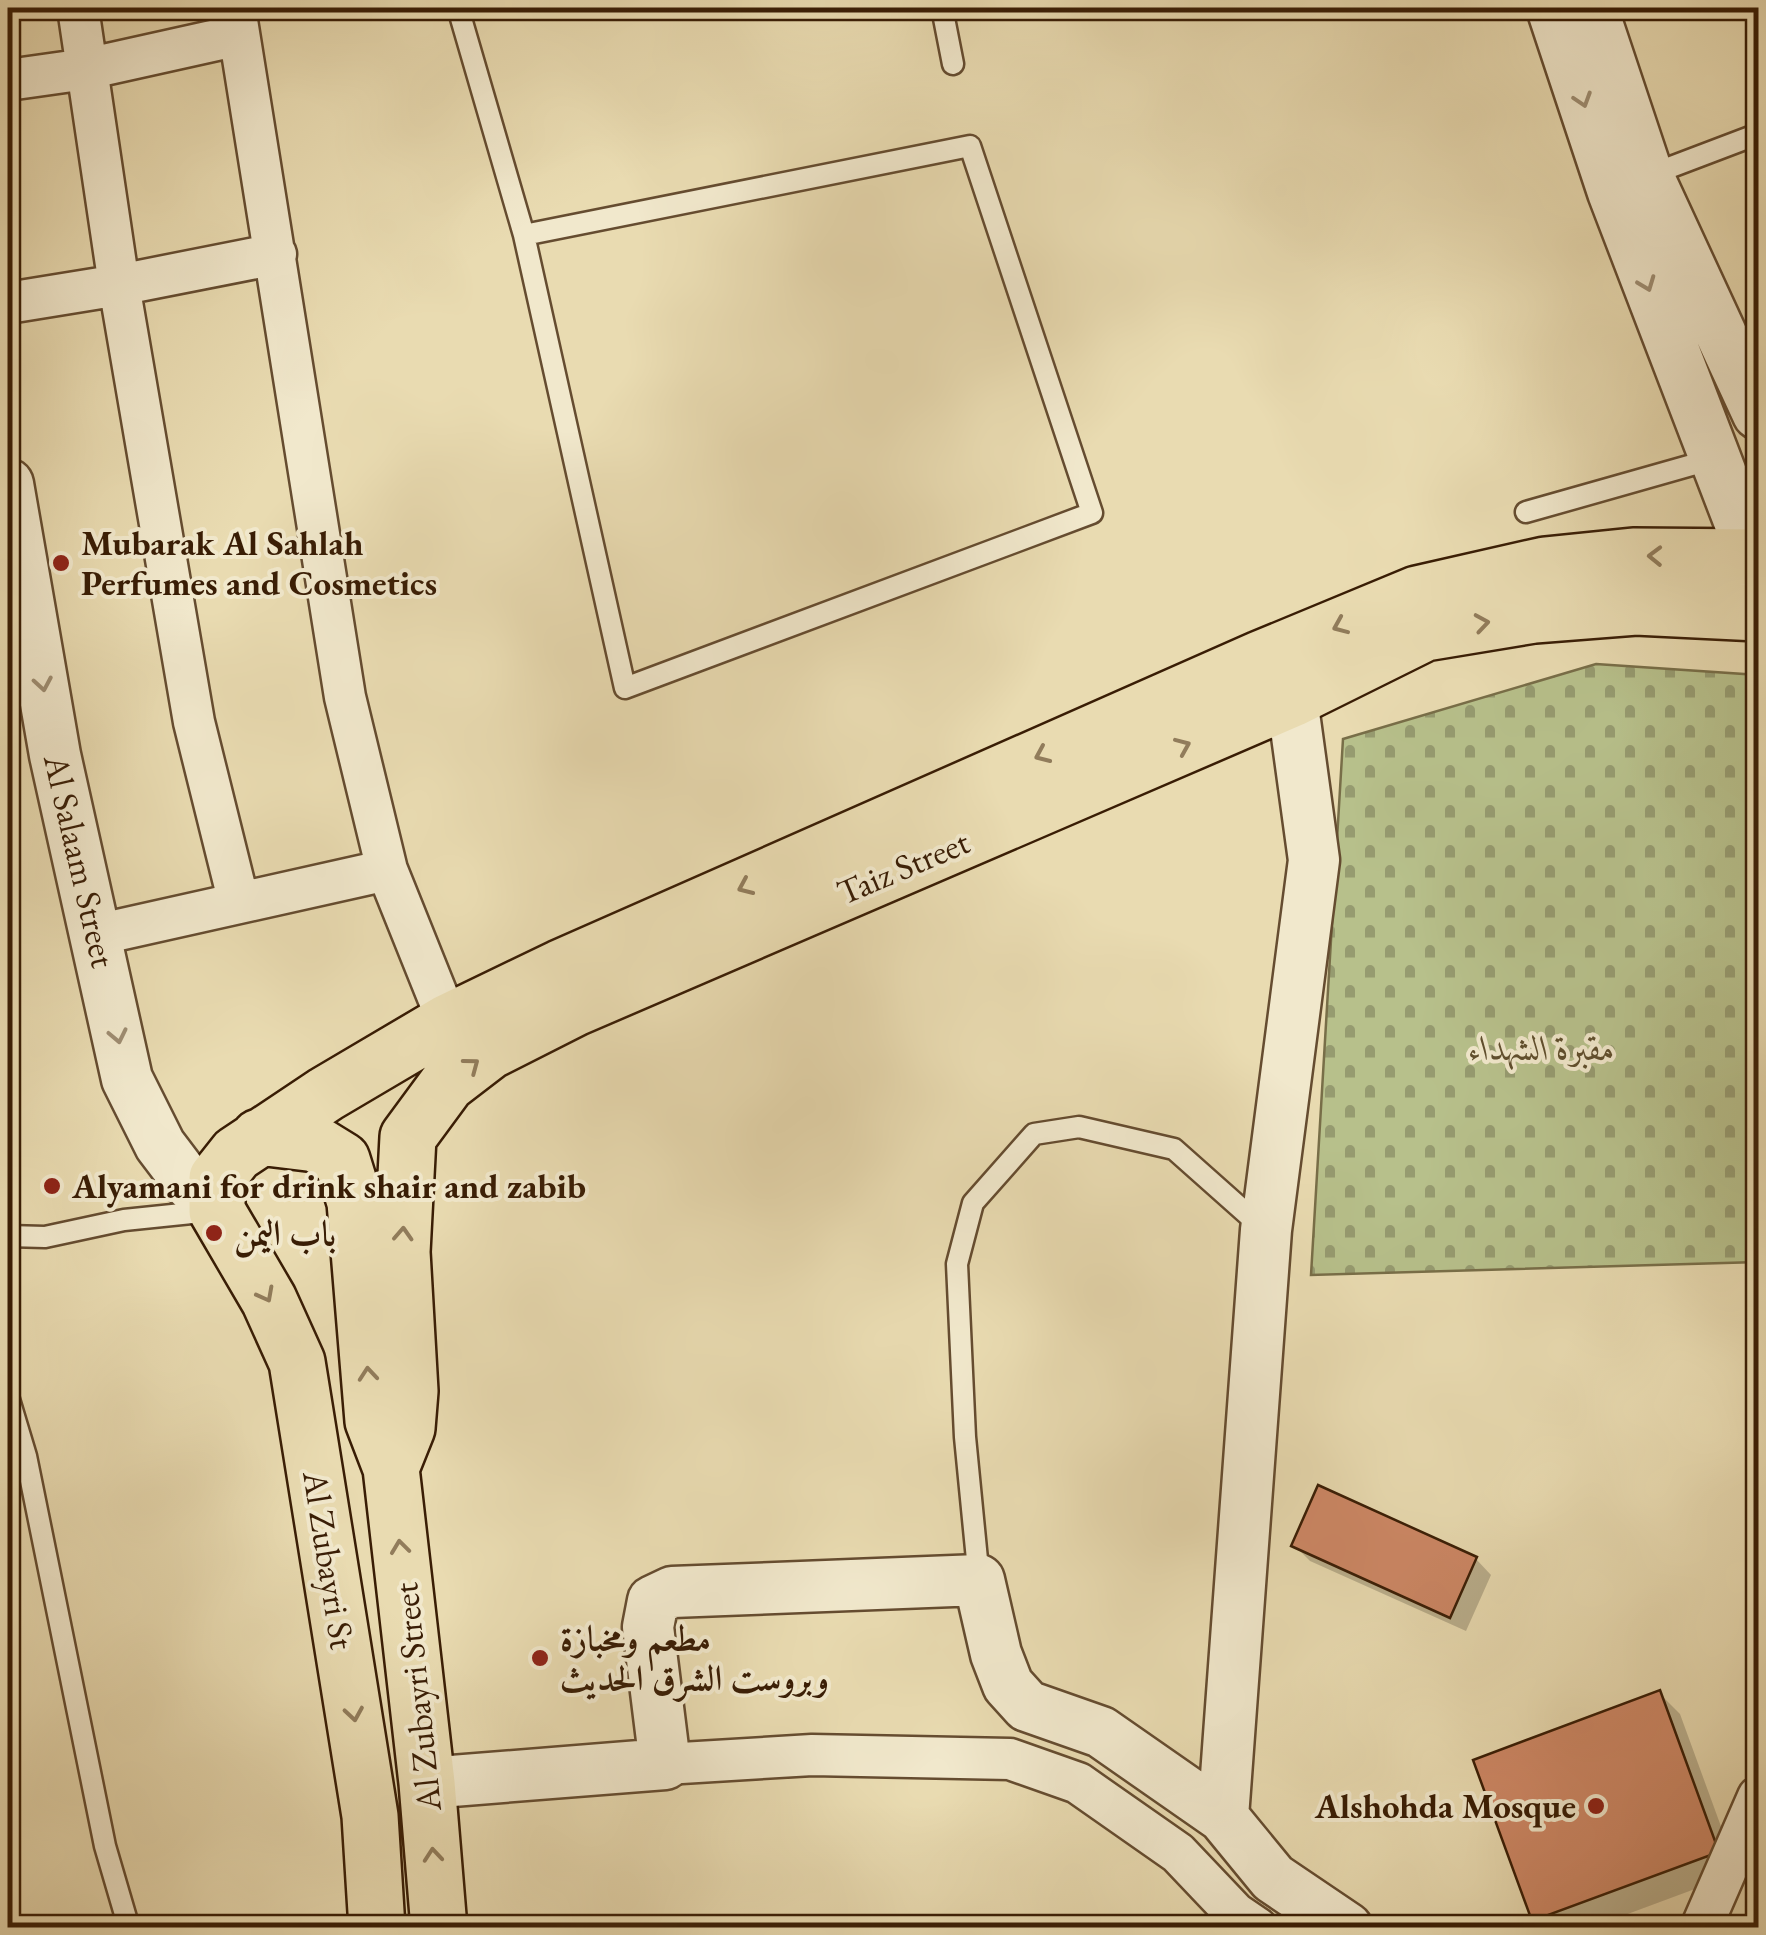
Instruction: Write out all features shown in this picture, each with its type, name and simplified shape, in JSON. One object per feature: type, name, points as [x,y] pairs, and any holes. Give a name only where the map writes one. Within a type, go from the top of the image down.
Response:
[{"type":"main road","name":"Taiz Street","points":[[218,1211],[217,1178],[236,1154],[326,1094],[448,1022],[578,960],[1224,674],[1416,594],[1545,565],[1633,556],[1756,565]]},
{"type":"main road","name":"Taiz Street","points":[[391,1468],[408,1428],[410,1391],[402,1252],[408,1136],[447,1084],[490,1051],[575,1008],[1292,699],[1425,632],[1534,615],[1636,607],[1758,613]]},
{"type":"main road","points":[[260,1137],[316,1144],[342,1160],[356,1202],[373,1421],[391,1468]]},
{"type":"main road","name":"Al Zubayri St","points":[[218,1211],[270,1300],[297,1362],[370,1816],[378,1928]]},
{"type":"main road","name":"Al Zubayri Street","points":[[391,1468],[427,1783],[439,1928]]},
{"type":"street","points":[[78,8],[119,285],[194,722],[239,903]]},
{"type":"street","points":[[1552,8],[1631,184],[1758,414]]},
{"type":"street","points":[[1592,8],[1631,184],[1713,458],[1756,565]]},
{"type":"street","points":[[8,80],[86,69],[237,21],[345,697],[387,870],[448,1022]]},
{"type":"street","points":[[8,303],[276,254]]},
{"type":"street","name":"Al Salaam Street","points":[[8,484],[55,755],[127,1079],[160,1145],[188,1182],[218,1211]]},
{"type":"street","points":[[1222,1817],[1266,1230],[1314,860],[1292,699]]},
{"type":"street","points":[[96,934],[387,870]]},
{"type":"street","points":[[666,1764],[648,1626],[652,1600],[672,1592],[979,1580],[996,1654],[1008,1685],[1026,1706],[1101,1732],[1222,1817],[1273,1878],[1347,1928]]},
{"type":"street","points":[[427,1783],[812,1755],[1010,1758],[1078,1783],[1178,1854],[1257,1928]]},
{"type":"street","points":[[1700,1928],[1758,1797]]},
{"type":"lane","points":[[458,8],[524,235],[626,688],[1092,513],[970,146],[524,235]]},
{"type":"lane","points":[[942,8],[953,64]]},
{"type":"lane","points":[[1631,184],[1758,134]]},
{"type":"lane","points":[[1526,512],[1713,458],[1738,485],[1758,482]]},
{"type":"lane","points":[[979,1580],[965,1437],[958,1264],[973,1203],[1034,1134],[1080,1126],[1174,1149],[1266,1230]]},
{"type":"lane","points":[[8,1236],[45,1238],[124,1220],[218,1211]]},
{"type":"lane","points":[[8,1396],[26,1456],[105,1846],[130,1928]]},
{"type":"green space","name":"مقبرة الشهداء","points":[[1596,664],[1758,675],[1758,1262],[1311,1275],[1343,739]]},
{"type":"building","points":[[1318,1485],[1477,1557],[1450,1618],[1291,1546]]},
{"type":"building","name":"Alshohda Mosque","points":[[1660,1690],[1719,1852],[1532,1921],[1473,1760]]},
{"type":"place","name":"Mubarak Al Sahlah Perfumes and Cosmetics","points":[[61,563]]},
{"type":"place","name":"Alyamani for drink shair and zabib","points":[[52,1186]]},
{"type":"place","name":"باب اليمن","points":[[214,1233]]},
{"type":"place","name":"مطعم ومخبازة وبروست الشرق الحديث","points":[[540,1658]]},
{"type":"place","name":"Alshohda Mosque","points":[[1596,1806]]}]
